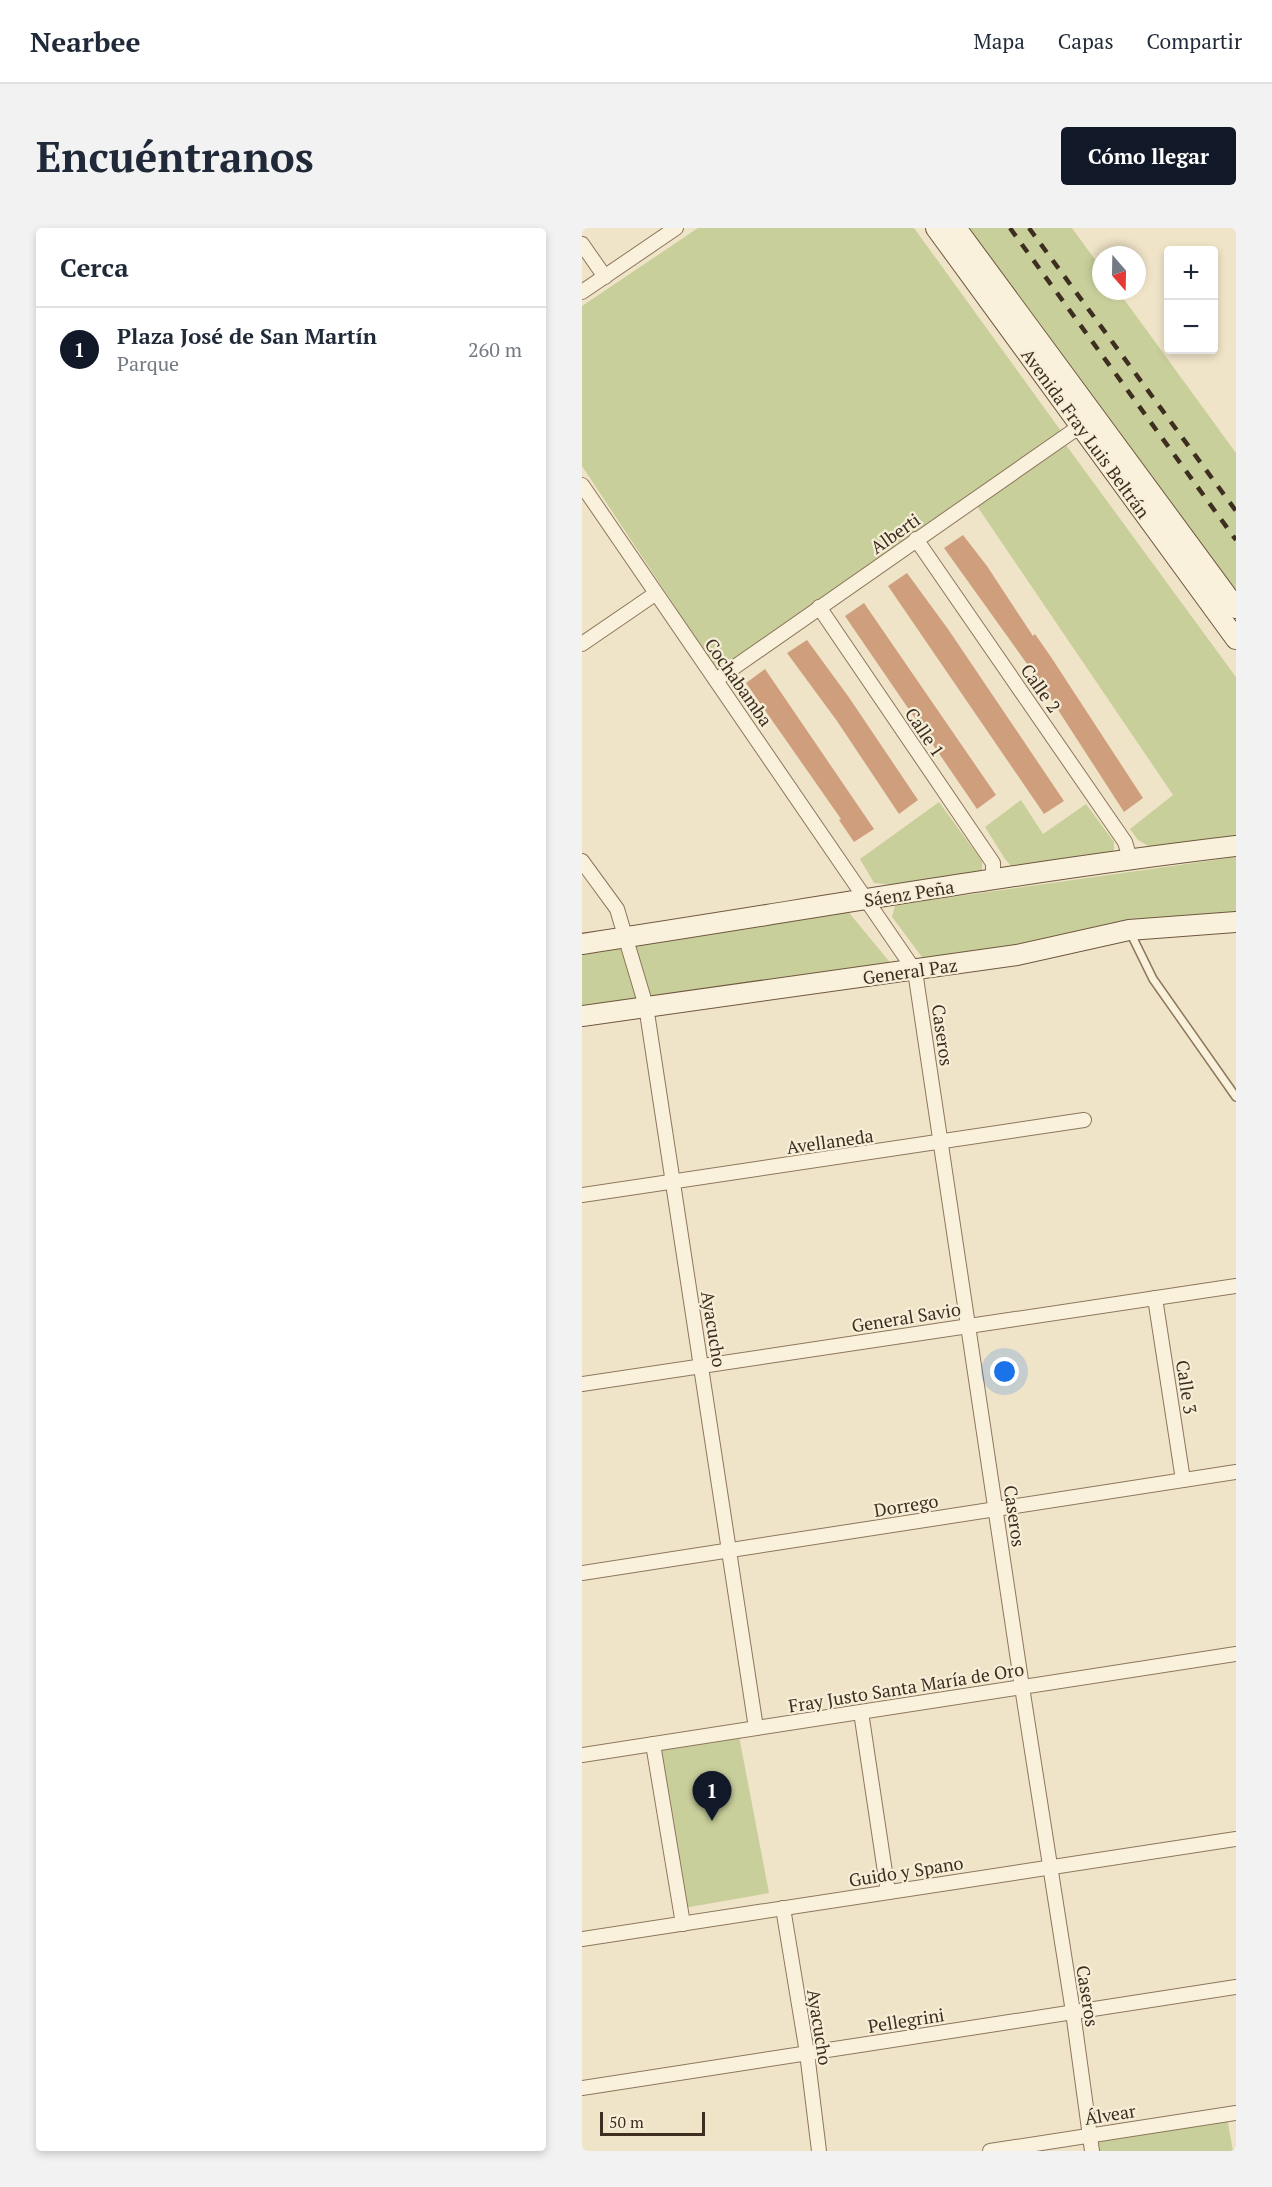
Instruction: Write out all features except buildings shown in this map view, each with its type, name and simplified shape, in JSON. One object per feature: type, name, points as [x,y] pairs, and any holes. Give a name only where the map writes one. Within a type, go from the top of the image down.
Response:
[{"type":"street","points":[[582,292],[676,228]]},
{"type":"street","name":"Avenida Fray Luis Beltrán","points":[[936,228],[1236,608]]},
{"type":"street","name":"Avenida Fray Luis Beltrán","points":[[956,228],[1236,639]]},
{"type":"street","points":[[582,244],[605,277]]},
{"type":"street","name":"Alberti","points":[[716,680],[1088,420]]},
{"type":"street","name":"Cochabamba","points":[[582,485],[866,900]]},
{"type":"street","name":"Calle 2","points":[[916,539],[1125,842],[1130,859]]},
{"type":"street","points":[[582,644],[655,594]]},
{"type":"street","name":"Calle 1","points":[[819,607],[993,863],[993,879]]},
{"type":"street","name":"Sáenz Peña","points":[[582,944],[993,879],[1236,846]]},
{"type":"street","name":"Ayacucho","points":[[582,861],[617,909],[646,1006],[756,1728]]},
{"type":"street","name":"Caseros","points":[[866,900],[915,971],[1049,1868],[1073,2012],[1092,2151]]},
{"type":"street","name":"General Paz","points":[[582,1016],[1017,955],[1129,930],[1236,922]]},
{"type":"street","name":"Avellaneda","points":[[582,1195],[940,1143],[1084,1119]]},
{"type":"street","name":"General Savio","points":[[582,1384],[1236,1286]]},
{"type":"street","name":"Calle 3","points":[[1155,1298],[1183,1480]]},
{"type":"street","name":"Dorrego","points":[[582,1573],[1236,1472]]},
{"type":"street","name":"Fray Justo Santa María de Oro","points":[[582,1755],[1236,1654]]},
{"type":"street","points":[[861,1712],[888,1892]]},
{"type":"street","points":[[653,1744],[682,1924]]},
{"type":"street","name":"Guido y Spano","points":[[582,1939],[1236,1839]]},
{"type":"street","name":"Ayacucho","points":[[783,1908],[807,2053],[819,2151]]},
{"type":"street","name":"Pellegrini","points":[[582,2088],[1236,1987]]},
{"type":"street","name":"Álvear","points":[[990,2151],[1236,2113]]},
{"type":"lane","points":[[1129,930],[1154,979],[1236,1097]]},
{"type":"green space","points":[[698,228],[914,228],[1061,431],[717,670],[582,466],[582,306]]},
{"type":"green space","points":[[956,228],[1072,228],[1092,256],[1092,300],[1125,300],[1236,453],[1236,608]]},
{"type":"green space","points":[[1066,445],[1236,677],[1236,835],[1150,847],[1138,840],[1130,829],[1173,795],[977,506]]},
{"type":"green space","points":[[1021,800],[1043,834],[1086,804],[1114,842],[1114,850],[1109,853],[1012,867],[985,827]]},
{"type":"green space","points":[[939,802],[982,861],[982,871],[893,885],[874,883],[860,859]]},
{"type":"green space","points":[[1236,857],[1236,915],[1164,918],[1005,950],[925,961],[892,917],[895,905]]},
{"type":"green space","points":[[846,909],[893,966],[582,1009],[582,951]]},
{"type":"green space","points":[[739,1736],[769,1893],[684,1908],[657,1749]]},
{"type":"green space","points":[[1227,2117],[1233,2151],[1096,2151],[1093,2138]]},
{"type":"railway","points":[[1010,228],[1236,540]]},
{"type":"railway","points":[[1029,228],[1236,511]]},
{"type":"place","name":"Plaza José de San Martín","points":[[712,1821]]}]
